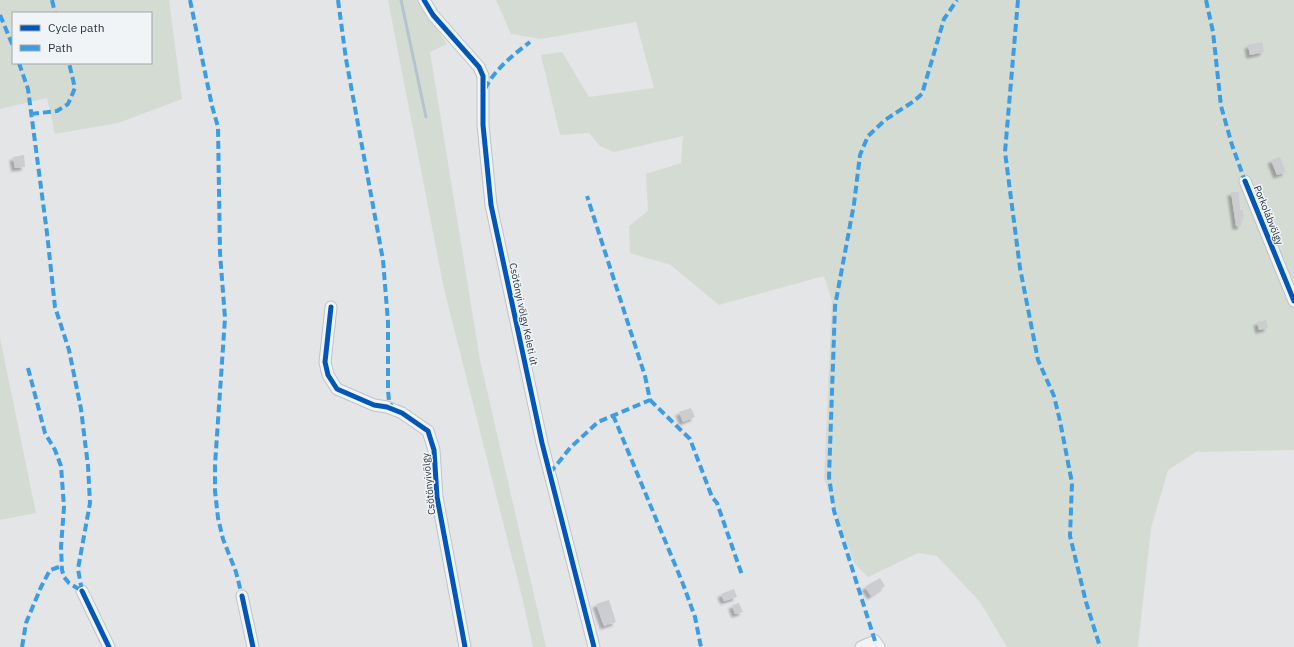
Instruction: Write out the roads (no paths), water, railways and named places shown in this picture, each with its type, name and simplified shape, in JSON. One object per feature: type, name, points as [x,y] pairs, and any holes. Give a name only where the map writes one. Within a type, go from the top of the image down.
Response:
[{"type":"street","name":"Csötönyi völgy Keleti út","points":[[424,0],[433,15],[479,67],[483,76],[483,125],[491,205],[542,443],[594,647]]},
{"type":"street","name":"Porkolábvölgy","points":[[1246,181],[1294,301]]},
{"type":"street","name":"Csötönyivölgy","points":[[331,307],[325,362],[328,375],[337,389],[374,405],[387,407],[402,414],[428,431],[434,450],[438,504],[465,647]]},
{"type":"street","points":[[82,591],[109,647]]},
{"type":"street","points":[[242,596],[252,647]]},
{"type":"street","points":[[861,647],[875,640],[879,647]]},
{"type":"waterway","points":[[401,0],[426,117]]}]
